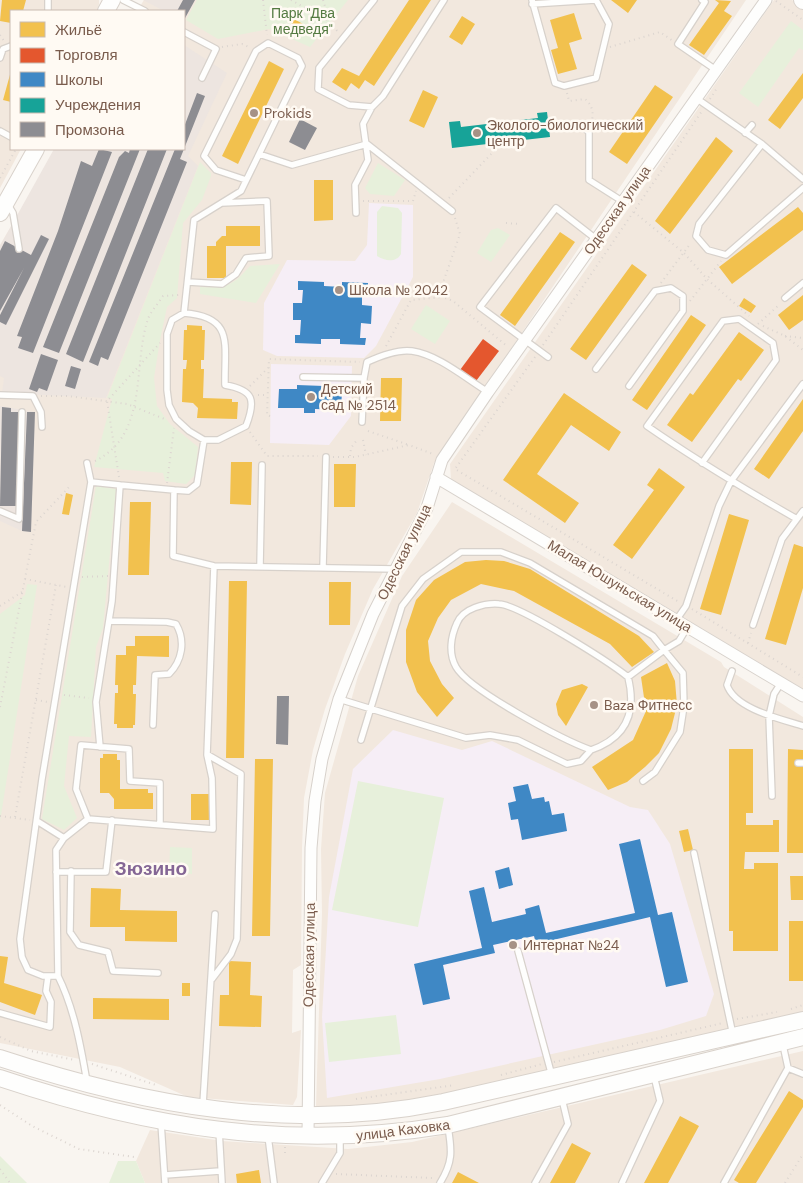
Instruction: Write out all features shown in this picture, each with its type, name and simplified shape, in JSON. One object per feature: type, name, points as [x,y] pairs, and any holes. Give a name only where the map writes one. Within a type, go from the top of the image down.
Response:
[{"type":"main road","points":[[3,207],[34,150]]},
{"type":"main road","name":"улица Каховка","points":[[0,1058],[87,1084],[162,1102],[203,1109],[308,1116],[356,1115],[408,1109],[550,1071],[732,1029],[803,1020]]},
{"type":"main road","name":"улица Каховка","points":[[0,1078],[45,1093],[160,1121],[268,1135],[340,1137],[404,1132],[448,1125],[803,1038]]},
{"type":"street","name":"Одесская улица","points":[[308,1137],[311,848],[315,801],[322,759],[339,699],[358,648],[427,508],[442,460],[622,201],[766,0]]},
{"type":"street","name":"Малая Юшуньская улица","points":[[436,477],[677,619],[803,696]]},
{"type":"lane","points":[[123,0],[143,10]]},
{"type":"lane","points":[[372,107],[349,105],[318,90],[319,68],[374,0]]},
{"type":"lane","points":[[356,213],[356,185],[368,160],[363,124],[372,107],[383,96],[444,0]]},
{"type":"lane","points":[[595,0],[609,24],[606,45],[596,78],[564,86],[555,83],[532,2],[595,0]]},
{"type":"lane","points":[[702,0],[705,2],[678,44],[716,70]]},
{"type":"lane","points":[[185,32],[216,48],[202,78]]},
{"type":"lane","points":[[184,313],[194,220],[241,191],[302,66],[298,58],[268,43],[256,50],[204,156],[216,170],[246,180]]},
{"type":"lane","points":[[0,58],[3,49],[10,46]]},
{"type":"lane","points":[[696,98],[762,144],[803,179]]},
{"type":"lane","points":[[745,133],[752,125]]},
{"type":"lane","points":[[586,130],[589,180],[622,201]]},
{"type":"lane","points":[[259,154],[292,165],[367,144]]},
{"type":"lane","points":[[367,144],[452,211]]},
{"type":"lane","points":[[762,144],[699,224],[696,236],[708,250],[726,255],[803,188]]},
{"type":"lane","points":[[188,282],[222,284],[236,274],[246,258],[269,256],[267,201],[222,202]]},
{"type":"lane","points":[[3,207],[13,214],[19,249]]},
{"type":"lane","points":[[548,357],[480,307],[556,208],[596,239]]},
{"type":"lane","points":[[785,298],[803,284]]},
{"type":"lane","points":[[596,369],[655,291],[671,288],[683,296],[683,311],[629,386]]},
{"type":"lane","points":[[184,313],[201,314],[218,322],[224,333],[225,385],[248,393],[252,405],[246,426],[218,440],[204,440],[188,431],[176,419],[169,405],[167,390],[167,334],[172,320],[184,313]]},
{"type":"lane","points":[[702,462],[776,360],[773,343],[739,319],[723,321],[647,426],[731,481],[797,519]]},
{"type":"lane","points":[[362,422],[364,378],[367,362],[382,355],[412,351],[437,360],[488,392]]},
{"type":"lane","points":[[303,377],[364,378]]},
{"type":"lane","points":[[677,619],[686,606],[719,506],[731,481],[803,384]]},
{"type":"lane","points":[[0,395],[33,396],[41,412],[42,428]]},
{"type":"lane","points":[[0,511],[19,520],[22,412]]},
{"type":"lane","points":[[91,482],[188,491],[197,484],[204,440]]},
{"type":"lane","points":[[323,567],[326,457]]},
{"type":"lane","points":[[58,976],[48,976],[28,970],[22,957],[20,940],[33,820],[91,482],[87,463]]},
{"type":"lane","points":[[260,566],[262,465]]},
{"type":"lane","points":[[100,746],[96,699],[109,621],[120,485]]},
{"type":"lane","points":[[174,490],[173,556],[214,566],[396,569]]},
{"type":"lane","points":[[753,625],[782,539],[803,511]]},
{"type":"lane","points":[[361,740],[402,606],[423,579],[461,552],[501,552],[530,563],[652,636],[683,673],[684,706],[680,732],[655,772],[643,781]]},
{"type":"lane","points":[[87,1084],[76,1028],[58,976],[56,850],[64,838],[88,819],[213,829],[212,778],[208,755],[214,566]]},
{"type":"lane","points":[[339,699],[466,738],[503,735],[518,740],[567,764],[582,761],[591,750],[608,744],[624,728],[630,711],[632,692],[628,676],[612,664],[509,607],[500,604],[472,608],[459,618],[452,634],[452,654],[456,667],[470,684],[570,743],[591,750]]},
{"type":"lane","points":[[109,621],[167,622],[176,624],[181,633],[180,664],[169,674],[155,675],[153,725]]},
{"type":"lane","points":[[628,676],[679,641],[688,626]]},
{"type":"lane","points":[[732,672],[727,685],[729,691],[740,700],[770,716],[803,726]]},
{"type":"lane","points":[[772,796],[770,716],[774,694],[781,683]]},
{"type":"lane","points":[[88,819],[76,789],[80,745],[129,748],[130,780],[160,783],[160,824]]},
{"type":"lane","points":[[208,755],[241,774],[237,938],[231,954],[212,979]]},
{"type":"lane","points":[[33,820],[64,838]]},
{"type":"lane","points":[[56,872],[106,872],[112,820]]},
{"type":"lane","points":[[694,853],[732,1029]]},
{"type":"lane","points":[[71,872],[70,932],[78,945],[108,952],[113,971],[158,973]]},
{"type":"lane","points":[[203,1109],[215,914]]},
{"type":"lane","points":[[518,951],[550,1071]]},
{"type":"lane","points":[[0,1013],[50,1027],[51,1002],[46,991],[48,976]]},
{"type":"lane","points":[[724,1183],[788,1068],[782,1042]]},
{"type":"lane","points":[[788,1068],[803,1074]]},
{"type":"lane","points":[[622,1183],[660,1101],[654,1074]]},
{"type":"lane","points":[[535,1183],[568,1124],[562,1097]]},
{"type":"lane","points":[[160,1121],[166,1183]]},
{"type":"lane","points":[[442,1181],[449,1168],[452,1148],[448,1125]]},
{"type":"lane","points":[[219,1130],[222,1183]]},
{"type":"lane","points":[[268,1135],[274,1183]]},
{"type":"lane","points":[[322,1183],[340,1152],[340,1137]]},
{"type":"lane","points":[[165,1175],[220,1171]]},
{"type":"path","points":[[263,0],[268,43]]},
{"type":"path","points":[[291,0],[330,22]]},
{"type":"path","points":[[323,0],[330,22],[343,40]]},
{"type":"path","points":[[774,0],[803,20]]},
{"type":"path","points":[[606,45],[612,48],[660,32],[678,44]]},
{"type":"path","points":[[216,48],[242,44]]},
{"type":"path","points":[[722,81],[634,212],[455,469],[748,642],[803,678]]},
{"type":"path","points":[[564,86],[569,101],[585,99],[590,103],[594,117],[586,130]]},
{"type":"path","points":[[0,178],[15,150]]},
{"type":"path","points":[[444,204],[495,150]]},
{"type":"path","points":[[356,201],[412,201]]},
{"type":"path","points":[[443,297],[444,280],[460,234],[452,211]]},
{"type":"path","points":[[634,212],[684,253],[706,279],[751,317]]},
{"type":"path","points":[[506,223],[519,224]]},
{"type":"path","points":[[655,291],[696,236]]},
{"type":"path","points":[[683,311],[726,255]]},
{"type":"path","points":[[87,463],[97,461],[123,436],[136,408],[138,369],[147,320],[163,296],[187,295]]},
{"type":"path","points":[[382,355],[411,300],[443,297],[453,301],[517,353]]},
{"type":"path","points":[[785,298],[758,324],[785,336],[803,350]]},
{"type":"path","points":[[107,401],[138,369],[167,334]]},
{"type":"path","points":[[785,336],[803,338]]},
{"type":"path","points":[[248,393],[268,368]]},
{"type":"path","points":[[248,393],[268,395]]},
{"type":"path","points":[[33,396],[68,396],[107,401],[136,408],[166,420],[176,419],[167,489]]},
{"type":"path","points":[[107,401],[120,485]]},
{"type":"path","points":[[246,426],[266,456],[350,457],[409,445]]},
{"type":"path","points":[[368,431],[433,454]]},
{"type":"path","points":[[350,457],[351,448],[356,440]]},
{"type":"path","points":[[363,440],[366,455]]},
{"type":"path","points":[[0,707],[36,522],[70,486]]},
{"type":"path","points":[[75,577],[114,576]]},
{"type":"path","points":[[25,579],[69,587]]},
{"type":"path","points":[[14,817],[56,585]]},
{"type":"path","points":[[0,606],[22,592]]},
{"type":"path","points":[[748,642],[753,625]]},
{"type":"path","points":[[56,694],[96,699]]},
{"type":"path","points":[[35,700],[48,703]]},
{"type":"path","points":[[0,816],[33,820]]},
{"type":"path","points":[[496,1076],[550,1071],[732,1029],[803,1005]]},
{"type":"path","points":[[0,1037],[31,1051],[83,1061],[134,1076],[160,1087]]},
{"type":"path","points":[[347,1100],[461,1084]]},
{"type":"path","points":[[0,1105],[32,1126],[79,1149],[134,1157]]},
{"type":"path","points":[[785,1183],[803,1154]]},
{"type":"path","points":[[0,1170],[10,1183]]},
{"type":"path","points":[[327,1174],[442,1181]]},
{"type":"shaded area","points":[[0,0],[99,0],[97,10],[10,10],[10,150],[20,150],[0,188]]},
{"type":"shaded area","points":[[143,0],[195,0],[185,18],[185,10],[162,10]]},
{"type":"shaded area","points":[[144,0],[746,0],[434,463],[417,513],[373,589],[345,654],[325,709],[313,750],[304,798],[301,965],[293,970],[292,1033],[301,1030],[297,1097],[293,1105],[188,1097],[120,1067],[0,1043],[0,245],[56,150],[185,150],[185,10],[138,10]]},
{"type":"shaded area","points":[[774,0],[792,0],[803,8],[803,689],[451,480],[450,464]]},
{"type":"shaded area","points":[[185,46],[227,73],[188,156],[198,166],[106,398],[2,393],[4,378],[0,376],[0,246],[53,150],[185,150]]},
{"type":"shaded area","name":"Школа № 2042","points":[[369,203],[413,205],[413,277],[376,346],[364,358],[277,356],[263,350],[264,303],[287,260],[355,261],[367,245]]},
{"type":"shaded area","name":"Детский сад № 2514","points":[[271,364],[352,366],[351,416],[329,445],[270,443]]},
{"type":"shaded area","points":[[0,406],[35,412],[31,532],[22,531],[0,521]]},
{"type":"shaded area","points":[[452,502],[721,662],[724,667],[803,717],[803,1013],[423,1102],[324,1112],[316,1107],[322,913],[321,849],[325,793],[358,676],[402,576]]},
{"type":"shaded area","name":"Интернат №24","points":[[393,730],[462,750],[492,741],[630,807],[648,810],[670,844],[714,994],[706,1016],[660,1030],[440,1079],[327,1098],[322,1017],[329,897],[353,769]]},
{"type":"shaded area","points":[[803,1051],[803,1183],[145,1183],[136,1161],[150,1130],[222,1141],[348,1149],[412,1142]]},
{"type":"green space","name":"Парк \"Два медведя\"","points":[[197,0],[348,0],[310,47],[269,29],[218,39],[186,20]]},
{"type":"green space","points":[[791,21],[803,30],[803,50],[799,48],[758,107],[739,93]]},
{"type":"green space","points":[[200,162],[211,173],[211,176],[202,200],[183,223],[177,298],[167,307],[154,378],[157,406],[170,424],[198,447],[195,475],[186,484],[165,481],[163,473],[94,467],[112,399],[107,398]]},
{"type":"green space","points":[[378,163],[405,180],[394,196],[370,194],[365,188]]},
{"type":"green space","points":[[382,206],[398,208],[402,213],[401,254],[393,260],[377,256],[377,212]]},
{"type":"green space","points":[[498,228],[510,235],[491,262],[477,253],[491,230]]},
{"type":"green space","points":[[280,264],[256,303],[200,294],[200,287],[217,287],[233,282],[250,266]]},
{"type":"green space","points":[[426,305],[450,321],[435,344],[411,329]]},
{"type":"green space","points":[[96,486],[116,489],[103,628],[96,647],[91,737],[69,736],[64,786],[77,818],[64,830],[42,819]]},
{"type":"green space","points":[[27,584],[37,585],[0,822],[0,614],[25,595]]},
{"type":"green space","points":[[358,781],[444,798],[418,927],[332,910]]},
{"type":"green space","points":[[170,847],[192,848],[192,874],[169,873]]},
{"type":"green space","points":[[396,1015],[401,1054],[329,1062],[325,1023]]},
{"type":"green space","points":[[0,1156],[27,1183],[0,1183]]},
{"type":"green space","points":[[118,1161],[136,1161],[145,1183],[109,1183]]},
{"type":"building: Жильё","points":[[2,0],[26,0],[23,10],[10,10],[10,23],[0,21]]},
{"type":"building: Жильё","points":[[409,0],[431,0],[374,86],[365,80],[359,89],[351,83],[346,91],[332,82],[342,68],[359,76]]},
{"type":"building: Жильё","points":[[611,0],[637,0],[628,13]]},
{"type":"building: Жильё","points":[[715,0],[731,1],[724,11],[732,16],[704,55],[689,45],[719,3]]},
{"type":"building: Жильё","points":[[574,13],[582,39],[569,43],[577,69],[558,74],[551,50],[558,48],[550,20]]},
{"type":"building: Жильё","points":[[462,16],[475,24],[462,45],[449,37]]},
{"type":"building: Жильё","points":[[294,19],[303,24],[300,30],[291,25]]},
{"type":"building: Жильё","points":[[269,61],[284,69],[238,164],[222,156]]},
{"type":"building: Жильё","points":[[803,73],[803,98],[780,129],[768,120]]},
{"type":"building: Жильё","points":[[10,75],[10,102],[3,100]]},
{"type":"building: Жильё","points":[[655,85],[673,97],[627,164],[609,152]]},
{"type":"building: Жильё","points":[[423,90],[438,97],[424,128],[409,121]]},
{"type":"building: Жильё","points":[[716,137],[733,151],[670,234],[655,221]]},
{"type":"building: Жильё","points":[[314,180],[333,180],[333,220],[314,221]]},
{"type":"building: Жильё","points":[[798,207],[803,213],[803,230],[732,284],[719,267]]},
{"type":"building: Жильё","points":[[226,226],[260,226],[260,246],[226,246],[226,278],[207,278],[207,246],[216,246],[216,242],[222,236],[226,236]]},
{"type":"building: Жильё","points":[[560,232],[575,242],[515,326],[500,315]]},
{"type":"building: Жильё","points":[[632,264],[647,275],[586,360],[570,349]]},
{"type":"building: Жильё","points":[[803,295],[803,320],[789,330],[778,315]]},
{"type":"building: Жильё","points":[[744,298],[756,306],[751,313],[739,306]]},
{"type":"building: Жильё","points":[[691,315],[706,325],[647,410],[632,400]]},
{"type":"building: Жильё","points":[[187,325],[202,326],[202,330],[205,330],[204,360],[201,360],[201,369],[204,369],[203,398],[232,399],[232,402],[238,402],[237,419],[197,418],[198,408],[193,403],[182,402],[183,369],[186,369],[187,360],[183,360],[184,330],[187,330]]},
{"type":"building: Жильё","points":[[739,332],[764,350],[741,381],[738,379],[692,442],[667,425],[690,393],[693,395]]},
{"type":"building: Жильё","points":[[381,378],[402,378],[401,421],[380,421]]},
{"type":"building: Жильё","points":[[564,393],[621,432],[609,451],[571,425],[537,474],[579,503],[565,523],[503,480]]},
{"type":"building: Жильё","points":[[803,399],[803,431],[769,479],[754,469]]},
{"type":"building: Жильё","points":[[231,462],[252,462],[251,505],[230,504]]},
{"type":"building: Жильё","points":[[334,464],[356,464],[355,507],[334,507]]},
{"type":"building: Жильё","points":[[659,468],[685,487],[632,559],[613,545],[654,490],[647,485]]},
{"type":"building: Жильё","points":[[66,493],[73,495],[69,515],[62,514]]},
{"type":"building: Жильё","points":[[130,502],[151,502],[149,575],[128,575]]},
{"type":"building: Жильё","points":[[729,514],[749,520],[721,615],[700,609]]},
{"type":"building: Жильё","points":[[794,544],[803,547],[803,588],[786,645],[765,639]]},
{"type":"building: Жильё","points":[[504,561],[530,569],[639,636],[654,652],[632,667],[610,644],[514,591],[481,584],[451,600],[438,618],[428,641],[430,661],[442,684],[454,698],[437,717],[417,692],[406,662],[406,630],[416,600],[434,580],[465,562]]},
{"type":"building: Жильё","points":[[229,581],[247,581],[244,758],[226,758]]},
{"type":"building: Жильё","points":[[329,582],[351,582],[350,625],[329,625]]},
{"type":"building: Жильё","points":[[135,636],[169,636],[169,657],[137,656],[136,685],[133,685],[133,694],[136,694],[135,725],[133,725],[133,728],[117,728],[117,724],[114,724],[115,693],[118,693],[118,685],[115,685],[116,655],[126,655],[126,646],[135,646]]},
{"type":"building: Жильё","points":[[667,663],[675,681],[677,705],[671,729],[659,753],[645,767],[627,782],[608,790],[592,767],[633,740],[646,711],[641,677]]},
{"type":"building: Жильё","points":[[582,684],[588,687],[566,726],[558,715],[556,704],[562,690]]},
{"type":"building: Жильё","points":[[729,749],[753,749],[753,813],[746,813],[746,825],[773,825],[773,820],[779,820],[779,852],[745,852],[744,869],[754,869],[754,863],[778,863],[778,951],[733,951],[733,931],[729,931]]},
{"type":"building: Жильё","points":[[788,749],[803,750],[803,853],[787,853]]},
{"type":"building: Жильё","points":[[103,754],[117,754],[117,760],[120,760],[120,789],[148,789],[148,793],[153,793],[153,809],[114,809],[114,799],[109,793],[100,793],[100,758],[103,758]]},
{"type":"building: Жильё","points":[[255,759],[273,759],[270,936],[252,936]]},
{"type":"building: Жильё","points":[[191,794],[210,794],[210,820],[191,820]]},
{"type":"building: Жильё","points":[[688,829],[693,850],[684,852],[679,831]]},
{"type":"building: Жильё","points":[[790,876],[803,876],[803,900],[791,900]]},
{"type":"building: Жильё","points":[[91,888],[121,889],[120,910],[177,911],[177,942],[125,941],[125,927],[90,927]]},
{"type":"building: Жильё","points":[[789,921],[803,921],[803,981],[789,981]]},
{"type":"building: Жильё","points":[[0,956],[8,957],[4,983],[42,995],[35,1015],[0,1002]]},
{"type":"building: Жильё","points":[[229,961],[251,962],[250,995],[262,996],[261,1027],[219,1026],[220,995],[229,995]]},
{"type":"building: Жильё","points":[[182,983],[190,983],[190,996],[182,996]]},
{"type":"building: Жильё","points":[[93,998],[169,999],[169,1020],[93,1019]]},
{"type":"building: Жильё","points":[[789,1091],[803,1100],[803,1107],[756,1183],[739,1183],[734,1180]]},
{"type":"building: Жильё","points":[[680,1116],[699,1126],[668,1183],[644,1183]]},
{"type":"building: Жильё","points":[[572,1143],[591,1153],[575,1183],[550,1183]]},
{"type":"building: Жильё","points":[[259,1170],[261,1183],[237,1183],[236,1174]]},
{"type":"building: Жильё","points":[[458,1172],[479,1183],[452,1183]]},
{"type":"building: Торговля","points":[[483,339],[499,351],[476,381],[460,370]]},
{"type":"building: Школы","points":[[298,281],[324,282],[324,286],[342,287],[342,282],[368,283],[368,293],[362,293],[362,305],[372,306],[371,324],[361,323],[360,338],[366,338],[365,345],[340,344],[340,339],[321,339],[321,344],[295,343],[295,335],[300,335],[301,320],[293,320],[293,303],[302,303],[303,290],[298,290]]},
{"type":"building: Школы","points":[[297,385],[324,386],[324,390],[342,391],[341,410],[315,409],[315,413],[304,413],[304,408],[278,408],[279,389],[297,389]]},
{"type":"building: Школы","points":[[528,784],[532,799],[544,797],[545,802],[549,801],[552,815],[564,813],[567,831],[522,840],[518,819],[511,820],[508,803],[516,801],[513,787]]},
{"type":"building: Школы","points":[[640,839],[658,915],[672,912],[688,982],[666,987],[650,917],[536,944],[534,936],[493,945],[495,953],[443,965],[450,999],[423,1005],[414,964],[482,948],[469,891],[484,887],[492,922],[526,914],[525,909],[539,905],[546,933],[635,913],[619,844]]},
{"type":"building: Школы","points":[[509,867],[513,885],[499,889],[495,871]]},
{"type":"building: Учреждения","points":[[547,112],[550,137],[452,148],[449,122],[460,121],[461,127],[538,118],[537,113]]},
{"type":"building: Промзона","points":[[183,0],[195,0],[185,18],[185,10],[178,10]]},
{"type":"building: Промзона","points":[[197,93],[205,96],[185,146],[185,124]]},
{"type":"building: Промзона","points":[[300,119],[317,128],[305,150],[289,142]]},
{"type":"building: Промзона","points":[[99,150],[112,152],[33,353],[18,348],[22,337],[17,336],[58,231],[81,161],[92,166]]},
{"type":"building: Промзона","points":[[130,150],[140,150],[59,353],[43,347],[119,157],[125,151],[129,153]]},
{"type":"building: Промзона","points":[[148,150],[167,150],[83,362],[66,354]]},
{"type":"building: Промзона","points":[[175,150],[184,150],[180,159],[187,162],[108,360],[101,357],[98,366],[89,362]]},
{"type":"building: Промзона","points":[[41,235],[49,239],[6,325],[0,322],[0,315],[24,268],[0,311],[0,251],[5,241],[31,255]]},
{"type":"building: Промзона","points":[[41,354],[58,360],[47,391],[39,388],[37,392],[29,389]]},
{"type":"building: Промзона","points":[[71,366],[81,369],[75,389],[65,386]]},
{"type":"building: Промзона","points":[[2,407],[11,408],[11,412],[19,412],[16,506],[0,506]]},
{"type":"building: Промзона","points":[[27,412],[35,412],[31,532],[22,531]]},
{"type":"building: Промзона","points":[[277,696],[289,696],[288,745],[276,744]]},
{"type":"place","name":"Prokids","points":[[254,113]]},
{"type":"place","name":"Эколого-биологический центр","points":[[477,133]]},
{"type":"place","name":"Школа № 2042","points":[[339,290]]},
{"type":"place","name":"Детский сад № 2514","points":[[311,397]]},
{"type":"place","name":"Baza Фитнесс","points":[[594,705]]},
{"type":"place","name":"Интернат №24","points":[[513,945]]},
{"type":"district","name":"Зюзино","points":[[151,868]]}]
